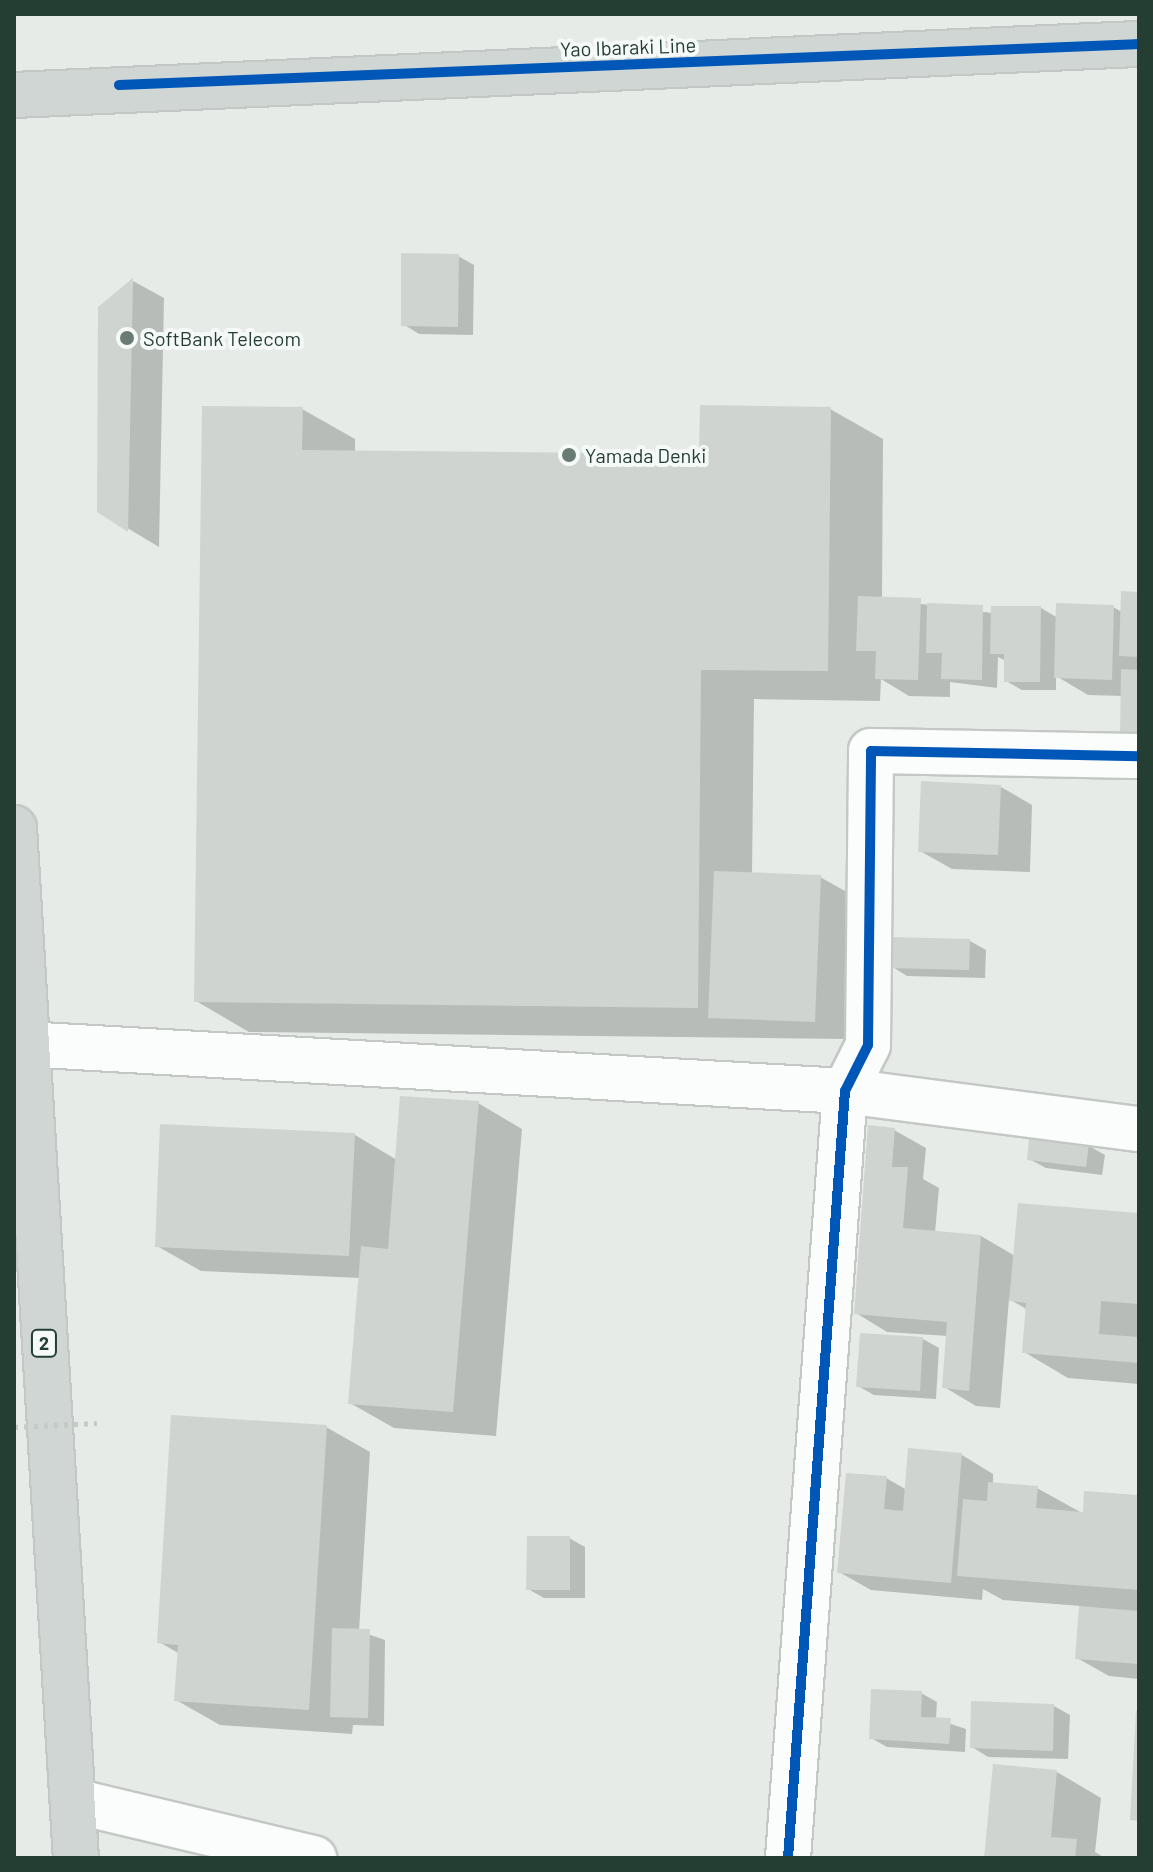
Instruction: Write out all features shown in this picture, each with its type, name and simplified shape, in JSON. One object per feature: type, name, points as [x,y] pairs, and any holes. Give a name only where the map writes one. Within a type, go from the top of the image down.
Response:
[{"type":"main road","name":"Yao Ibaraki Line","points":[[14,95],[1139,44]]},
{"type":"main road","name":"2","points":[[14,828],[24,1044],[76,1858]]},
{"type":"street","points":[[788,1858],[845,1091],[868,1045],[871,751],[1139,756]]},
{"type":"street","points":[[24,1044],[845,1091],[1139,1129]]},
{"type":"street","points":[[74,1801],[314,1858]]},
{"type":"path","points":[[14,1427],[97,1423]]},
{"type":"building","points":[[401,253],[459,254],[458,327],[401,326]]},
{"type":"building","points":[[133,278],[128,532],[97,512],[98,307]]},
{"type":"building","points":[[700,405],[831,407],[828,671],[701,670],[698,1008],[194,1002],[202,406],[303,407],[302,450],[699,454]]},
{"type":"building","points":[[1121,591],[1139,592],[1139,657],[1119,656]]},
{"type":"building","points":[[858,596],[921,598],[918,680],[875,679],[876,651],[856,651]]},
{"type":"building","points":[[927,603],[983,605],[982,680],[941,679],[942,653],[926,653]]},
{"type":"building","points":[[1056,603],[1114,605],[1112,680],[1054,678]]},
{"type":"building","points":[[991,606],[1041,606],[1040,682],[1004,682],[1004,654],[990,654]]},
{"type":"building","points":[[1121,669],[1139,670],[1139,735],[1120,735]]},
{"type":"building","points":[[921,781],[1001,785],[998,855],[918,852]]},
{"type":"building","points":[[714,871],[821,875],[815,1022],[708,1018]]},
{"type":"building","points":[[890,937],[970,939],[969,970],[889,968]]},
{"type":"building","points":[[400,1096],[479,1101],[453,1412],[348,1404],[361,1246],[388,1249]]},
{"type":"building","points":[[160,1124],[355,1133],[349,1256],[155,1247]]},
{"type":"building","points":[[868,1125],[895,1128],[892,1167],[908,1167],[903,1228],[981,1235],[969,1391],[942,1388],[947,1322],[854,1314]]},
{"type":"building","points":[[1029,1138],[1089,1144],[1086,1167],[1027,1160]]},
{"type":"building","points":[[1018,1203],[1139,1213],[1139,1304],[1101,1301],[1099,1334],[1139,1337],[1139,1363],[1022,1353],[1026,1303],[1009,1301]]},
{"type":"building","points":[[860,1333],[923,1337],[920,1391],[856,1387]]},
{"type":"building","points":[[171,1415],[327,1425],[309,1710],[174,1701],[178,1645],[157,1643]]},
{"type":"building","points":[[908,1448],[962,1453],[951,1583],[837,1573],[846,1473],[887,1476],[884,1509],[903,1511]]},
{"type":"building","points":[[988,1482],[1038,1486],[1036,1508],[1083,1512],[1084,1491],[1137,1495],[1139,1590],[957,1576],[963,1499],[987,1501]]},
{"type":"building","points":[[527,1536],[570,1536],[570,1590],[526,1590]]},
{"type":"building","points":[[1079,1606],[1139,1611],[1139,1664],[1075,1659]]},
{"type":"building","points":[[332,1628],[370,1629],[368,1718],[330,1717]]},
{"type":"building","points":[[871,1689],[922,1691],[921,1717],[951,1718],[949,1744],[869,1739]]},
{"type":"building","points":[[971,1701],[1054,1704],[1053,1751],[970,1748]]},
{"type":"building","points":[[1136,1711],[1139,1711],[1139,1821],[1130,1820]]},
{"type":"building","points":[[993,1764],[1057,1770],[1051,1837],[1077,1839],[1075,1858],[984,1858]]},
{"type":"cycle path","points":[[119,85],[1139,44]]},
{"type":"cycle path","points":[[788,1858],[845,1091],[868,1045],[871,751],[1139,756]]},
{"type":"place","name":"SoftBank Telecom","points":[[127,338]]},
{"type":"place","name":"Yamada Denki","points":[[569,455]]}]
